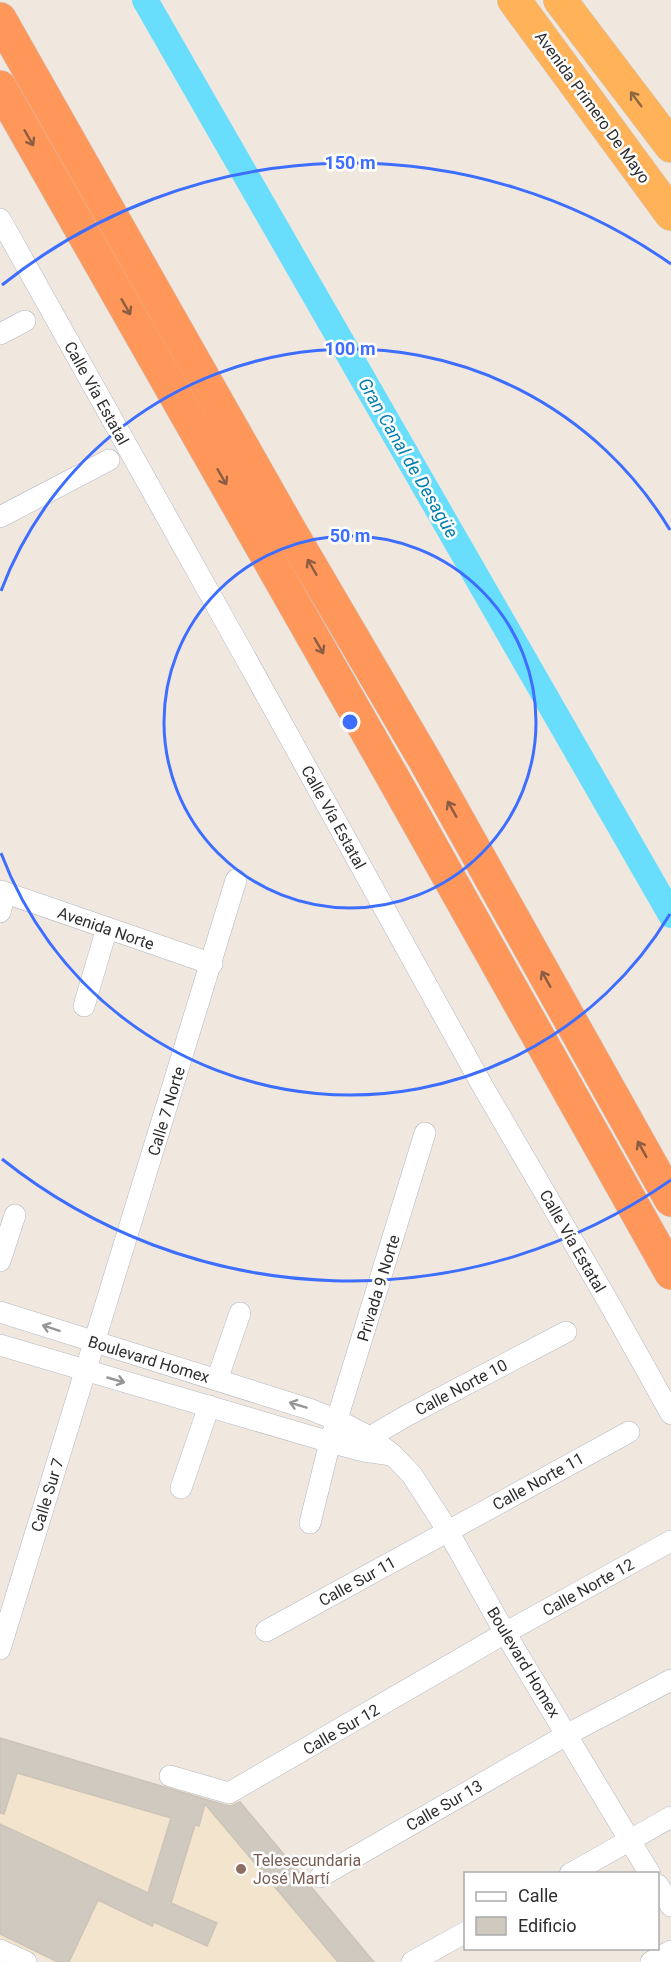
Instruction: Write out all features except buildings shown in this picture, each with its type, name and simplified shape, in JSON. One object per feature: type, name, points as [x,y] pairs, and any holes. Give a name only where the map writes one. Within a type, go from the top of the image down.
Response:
[{"type":"highway","name":"Avenida Primero De Mayo","points":[[514,0],[671,214]]},
{"type":"highway","points":[[565,3],[671,146]]},
{"type":"highway","points":[[0,19],[292,534],[424,759],[671,1200]]},
{"type":"highway","points":[[0,87],[392,776],[671,1273]]},
{"type":"street","points":[[542,38],[561,19],[565,3]]},
{"type":"street","name":"Calle Vía Estatal","points":[[0,219],[482,1085],[671,1414]]},
{"type":"street","points":[[0,334],[25,321]]},
{"type":"street","points":[[0,517],[109,460]]},
{"type":"street","name":"Calle 7 Norte","points":[[94,1342],[236,880]]},
{"type":"street","name":"Avenida Norte","points":[[2,899],[107,928],[212,964]]},
{"type":"street","points":[[84,1006],[107,928]]},
{"type":"street","name":"Privada 9 Norte","points":[[310,1523],[330,1442],[425,1133]]},
{"type":"street","points":[[0,1261],[15,1215]]},
{"type":"street","name":"Boulevard Homex","points":[[0,1312],[309,1409],[337,1420],[367,1444],[393,1455],[412,1474],[448,1531],[505,1633],[568,1734],[649,1872]]},
{"type":"street","points":[[217,1380],[240,1313]]},
{"type":"street","name":"Calle Norte 10","points":[[367,1444],[406,1416],[567,1332]]},
{"type":"street","name":"Calle Sur 7","points":[[0,1649],[94,1342]]},
{"type":"street","name":"Boulevard Homex","points":[[0,1345],[330,1442],[367,1444]]},
{"type":"street","points":[[181,1488],[209,1406]]},
{"type":"street","name":"Calle Norte 11","points":[[448,1531],[629,1432]]},
{"type":"street","name":"Calle Sur 11","points":[[266,1631],[448,1531]]},
{"type":"street","name":"Calle Norte 12","points":[[505,1633],[671,1541]]},
{"type":"street","name":"Calle Sur 12","points":[[170,1776],[230,1793],[505,1633]]},
{"type":"street","name":"Calle Sur 13","points":[[320,1877],[568,1734],[671,1680]]},
{"type":"street","points":[[574,1872],[671,1817]]},
{"type":"street","points":[[659,1888],[671,1906]]},
{"type":"street","points":[[412,1962],[464,1933]]},
{"type":"street","points":[[0,1950],[26,1962]]},
{"type":"street","points":[[651,1962],[671,1951]]},
{"type":"shaded area","points":[[0,1738],[228,1806],[237,1799],[374,1962],[51,1962],[0,1938]]},
{"type":"waterway","name":"Gran Canal de Desagüe","points":[[145,0],[671,915]]},
{"type":"place","name":"Telesecundaria José Martí","points":[[241,1869]]}]
